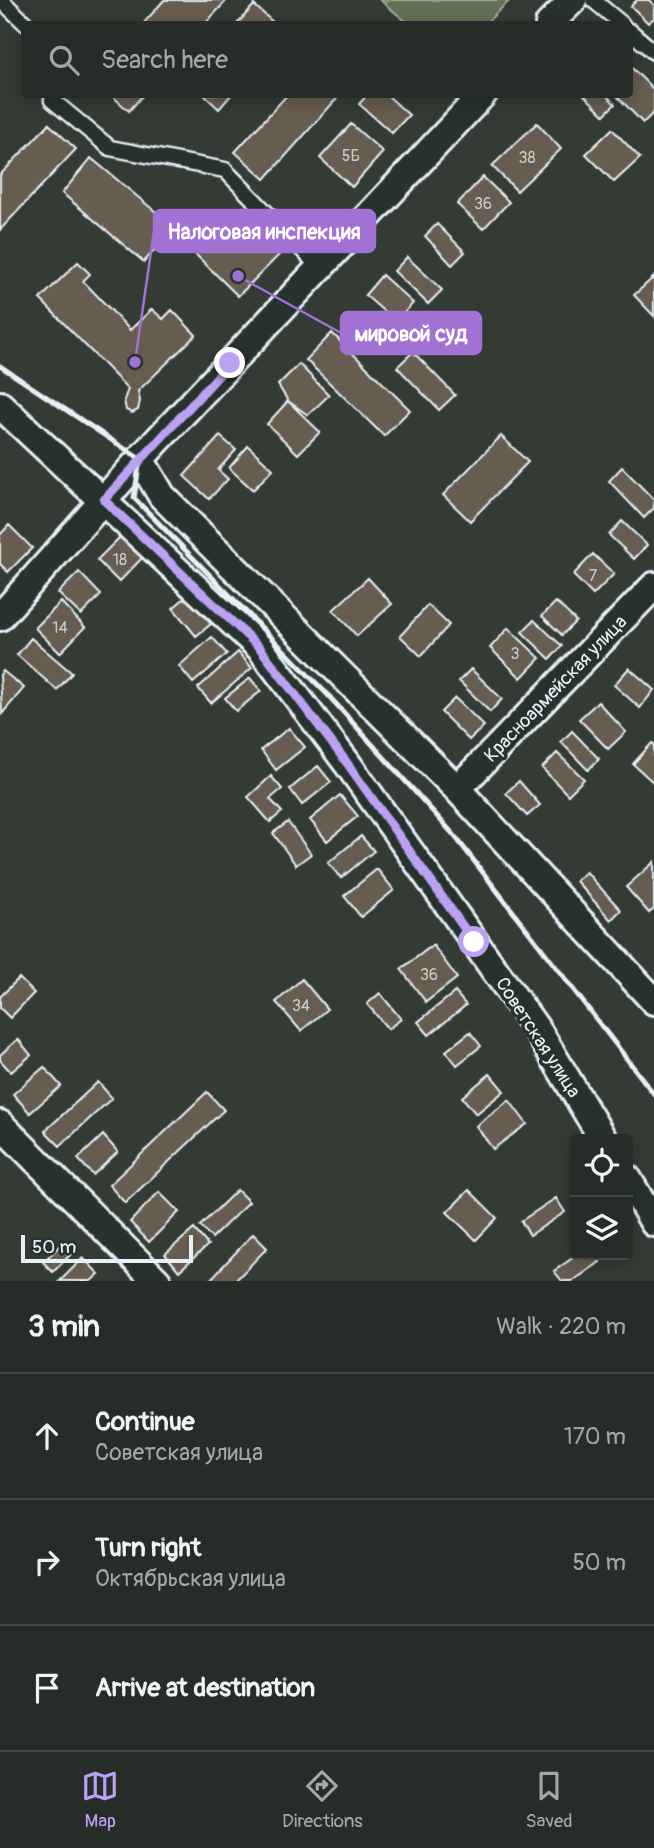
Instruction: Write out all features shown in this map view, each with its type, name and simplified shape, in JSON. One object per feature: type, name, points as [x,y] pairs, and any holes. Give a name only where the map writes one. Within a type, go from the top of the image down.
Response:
[{"type":"street","points":[[553,21],[573,0]]},
{"type":"street","points":[[1,613],[140,458],[479,98]]},
{"type":"street","name":"Советская улица","points":[[0,405],[260,648],[347,763],[538,1031],[600,1134]]},
{"type":"street","points":[[140,458],[162,496],[457,789],[654,1001]]},
{"type":"street","name":"Красноармейская улица","points":[[457,789],[654,586]]},
{"type":"street","points":[[5,1139],[156,1281]]},
{"type":"street","points":[[633,1187],[654,1223]]},
{"type":"lane","points":[[1,0],[23,21]]},
{"type":"lane","points":[[593,0],[618,21]]},
{"type":"lane","points":[[633,34],[654,52]]},
{"type":"lane","points":[[53,98],[110,148],[225,170],[320,268]]},
{"type":"green space","points":[[380,0],[510,0],[488,21],[405,21]]},
{"type":"building","points":[[164,0],[227,0],[208,21],[146,21]]},
{"type":"building","points":[[637,0],[649,0],[654,5],[654,18],[648,23],[631,6]]},
{"type":"building","points":[[254,5],[272,21],[240,21]]},
{"type":"building","points":[[633,69],[654,90],[654,112],[643,123],[619,98],[633,98]]},
{"type":"building","points":[[114,98],[140,98],[129,111]]},
{"type":"building","points":[[207,98],[229,98],[219,109]]},
{"type":"building","points":[[284,98],[337,98],[265,179],[235,152]]},
{"type":"building","points":[[364,98],[390,98],[409,115],[392,133],[359,104]]},
{"type":"building","points":[[587,98],[609,98],[615,104],[604,115]]},
{"type":"building","points":[[537,123],[561,149],[517,191],[492,166]]},
{"type":"building","points":[[49,124],[76,149],[0,230],[0,175]]},
{"type":"building","points":[[351,124],[383,152],[352,187],[320,158]]},
{"type":"building","points":[[612,129],[640,158],[614,182],[586,154]]},
{"type":"building","points":[[91,158],[174,227],[144,262],[62,193]]},
{"type":"building","points":[[483,177],[509,202],[483,229],[457,204]]},
{"type":"building","points":[[224,219],[236,231],[245,221],[279,255],[238,296],[192,251]]},
{"type":"building","points":[[437,224],[465,252],[452,265],[425,236]]},
{"type":"building","points":[[407,257],[442,290],[428,304],[394,271]]},
{"type":"building","points":[[78,262],[90,274],[83,281],[130,330],[152,309],[163,319],[172,310],[196,335],[138,391],[138,410],[132,413],[126,410],[124,400],[128,389],[40,299]]},
{"type":"building","points":[[382,275],[413,303],[396,322],[365,295]]},
{"type":"building","points":[[654,277],[654,316],[634,295]]},
{"type":"building","points":[[332,333],[410,410],[384,436],[306,360]]},
{"type":"building","points":[[413,352],[455,395],[439,410],[397,367]]},
{"type":"building","points":[[299,364],[329,395],[308,415],[288,401],[278,385]]},
{"type":"building","points":[[288,401],[320,432],[298,454],[267,424]]},
{"type":"building","points":[[220,436],[236,450],[218,470],[228,479],[209,499],[184,476]]},
{"type":"building","points":[[501,436],[528,462],[470,521],[443,495]]},
{"type":"building","points":[[248,446],[273,469],[253,490],[229,468]]},
{"type":"building","points":[[622,467],[654,500],[654,508],[644,518],[609,481]]},
{"type":"building","points":[[622,521],[647,545],[634,559],[609,535]]},
{"type":"building","points":[[9,525],[32,548],[8,572],[0,564],[0,535]]},
{"type":"building","points":[[121,536],[143,557],[119,582],[97,560]]},
{"type":"building","points":[[593,554],[614,574],[593,595],[573,575]]},
{"type":"building","points":[[79,572],[101,595],[81,615],[58,593]]},
{"type":"building","points":[[368,578],[392,604],[357,636],[333,610]]},
{"type":"building","points":[[187,596],[211,624],[196,636],[173,608]]},
{"type":"building","points":[[61,602],[85,627],[60,653],[35,628]]},
{"type":"building","points":[[556,602],[576,621],[562,635],[542,616]]},
{"type":"building","points":[[428,605],[449,625],[421,656],[400,636]]},
{"type":"building","points":[[534,620],[562,646],[550,659],[522,632]]},
{"type":"building","points":[[508,628],[540,658],[521,678],[490,648]]},
{"type":"building","points":[[212,637],[227,654],[193,683],[179,666]]},
{"type":"building","points":[[31,638],[72,673],[57,690],[17,655]]},
{"type":"building","points":[[238,652],[252,668],[211,703],[198,688]]},
{"type":"building","points":[[629,668],[654,690],[640,708],[614,685]]},
{"type":"building","points":[[471,669],[502,699],[490,712],[459,681]]},
{"type":"building","points":[[3,671],[24,688],[2,714],[0,675]]},
{"type":"building","points":[[250,678],[261,691],[236,711],[225,698]]},
{"type":"building","points":[[455,698],[484,726],[469,740],[441,712]]},
{"type":"building","points":[[598,702],[626,732],[608,749],[579,719]]},
{"type":"building","points":[[289,728],[305,747],[276,770],[261,750]]},
{"type":"building","points":[[572,731],[599,759],[588,770],[561,742]]},
{"type":"building","points":[[652,743],[654,744],[654,783],[633,764]]},
{"type":"building","points":[[557,753],[584,779],[568,795],[542,768]]},
{"type":"building","points":[[318,766],[331,782],[302,805],[290,789]]},
{"type":"building","points":[[271,776],[282,789],[270,799],[282,812],[270,822],[248,797]]},
{"type":"building","points":[[519,781],[540,805],[527,816],[506,793]]},
{"type":"building","points":[[340,795],[358,816],[327,841],[310,820]]},
{"type":"building","points":[[288,822],[311,854],[296,865],[273,833]]},
{"type":"building","points":[[361,836],[374,851],[341,878],[328,863]]},
{"type":"building","points":[[654,862],[654,909],[649,913],[626,887]]},
{"type":"building","points":[[377,869],[394,890],[361,917],[344,896]]},
{"type":"building","points":[[586,872],[621,910],[611,920],[576,881]]},
{"type":"building","points":[[433,945],[457,978],[426,1002],[401,969]]},
{"type":"building","points":[[19,978],[34,993],[10,1018],[0,1008],[0,997]]},
{"type":"building","points":[[302,979],[327,1009],[301,1031],[276,1002]]},
{"type":"building","points":[[455,992],[466,1005],[429,1035],[418,1022]]},
{"type":"building","points":[[380,993],[401,1019],[388,1029],[367,1004]]},
{"type":"building","points":[[470,1032],[481,1046],[457,1065],[446,1051]]},
{"type":"building","points":[[18,1039],[31,1055],[11,1072],[0,1060],[0,1055]]},
{"type":"building","points":[[44,1067],[61,1086],[30,1113],[13,1094]]},
{"type":"building","points":[[490,1074],[504,1091],[476,1114],[462,1097]]},
{"type":"building","points":[[98,1082],[112,1098],[60,1146],[45,1131]]},
{"type":"building","points":[[207,1092],[224,1110],[125,1203],[109,1185]]},
{"type":"building","points":[[509,1100],[527,1124],[493,1149],[476,1126]]},
{"type":"building","points":[[103,1135],[118,1152],[93,1175],[78,1159]]},
{"type":"building","points":[[237,1190],[249,1202],[212,1238],[200,1226]]},
{"type":"building","points":[[469,1190],[497,1218],[476,1240],[447,1212]]},
{"type":"building","points":[[159,1192],[179,1212],[149,1242],[130,1222]]},
{"type":"building","points":[[556,1198],[565,1212],[530,1235],[521,1221]]},
{"type":"building","points":[[194,1229],[208,1245],[179,1271],[165,1254]]},
{"type":"building","points":[[253,1234],[267,1248],[235,1281],[209,1281]]},
{"type":"building","points":[[64,1241],[74,1251],[53,1272],[43,1262]]},
{"type":"building","points":[[83,1258],[99,1274],[91,1281],[60,1281]]},
{"type":"building","points":[[570,1260],[600,1262],[573,1281],[562,1281],[554,1271]]},
{"type":"railway","points":[[0,366],[140,459],[134,498],[326,693],[454,835],[654,1094]]},
{"type":"place","name":"мировой суд","points":[[238,276]]},
{"type":"place","name":"Налоговая инспекция","points":[[135,362]]},
{"type":"route","points":[[230,363],[104,500],[260,648],[347,763],[474,942]]}]
